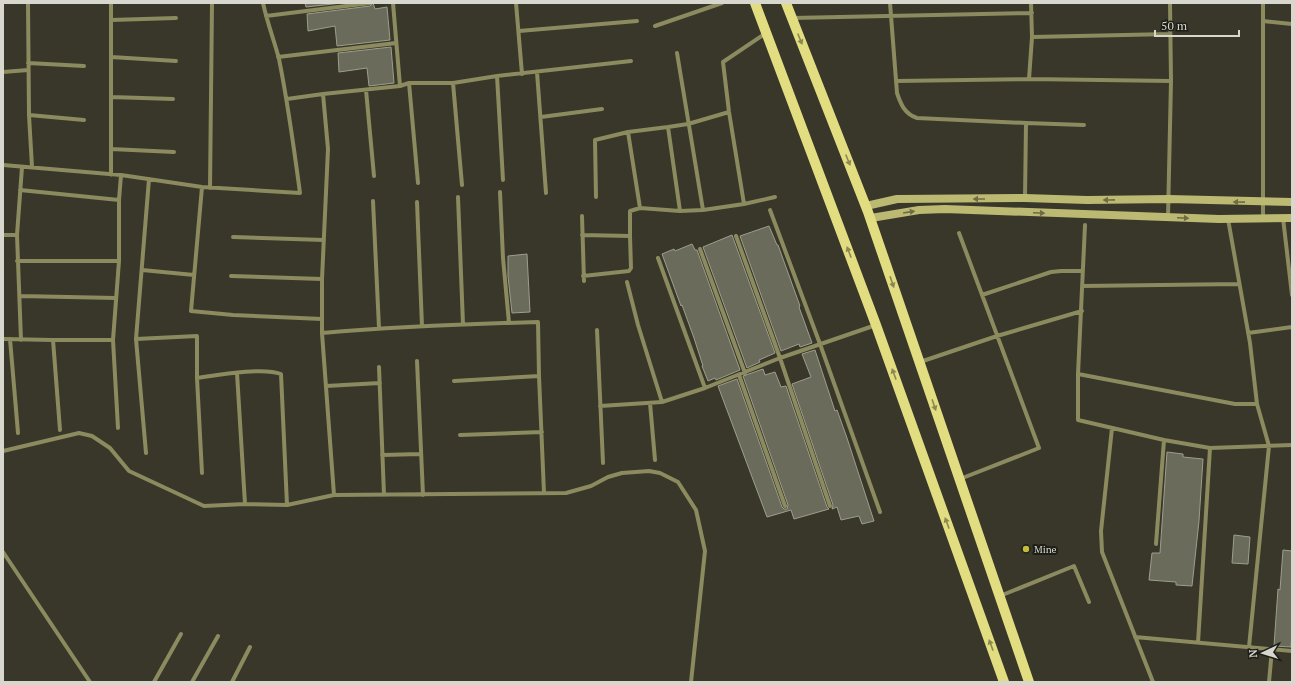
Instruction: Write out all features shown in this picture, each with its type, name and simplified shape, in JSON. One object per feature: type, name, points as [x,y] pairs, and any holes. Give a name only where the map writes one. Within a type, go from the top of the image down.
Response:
[{"type":"main road","points":[[755,3],[876,325],[1004,682]]},
{"type":"main road","points":[[786,3],[871,218],[919,363],[1029,682]]},
{"type":"street","points":[[28,3],[28,115],[32,168]]},
{"type":"street","points":[[111,3],[111,175]]},
{"type":"street","points":[[210,188],[212,3]]},
{"type":"street","points":[[3,165],[122,175],[210,188],[300,192],[287,99],[278,57],[263,3]]},
{"type":"street","points":[[266,16],[370,3]]},
{"type":"street","points":[[393,3],[400,86]]},
{"type":"street","points":[[516,3],[522,74]]},
{"type":"street","points":[[656,26],[722,3]]},
{"type":"street","points":[[890,3],[897,93],[900,104],[909,115],[917,118],[1084,125]]},
{"type":"street","points":[[1029,79],[1032,37],[1031,3]]},
{"type":"street","points":[[1168,217],[1171,81],[1170,3]]},
{"type":"street","points":[[1263,3],[1263,218]]},
{"type":"street","points":[[792,18],[1032,13]]},
{"type":"street","points":[[111,20],[176,18]]},
{"type":"street","points":[[519,31],[637,21]]},
{"type":"street","points":[[1263,21],[1292,24]]},
{"type":"street","points":[[744,204],[729,112],[723,62],[766,33]]},
{"type":"street","points":[[1032,37],[1170,34]]},
{"type":"street","points":[[278,57],[396,44]]},
{"type":"street","points":[[677,53],[703,210]]},
{"type":"street","points":[[111,57],[176,61]]},
{"type":"street","points":[[287,99],[400,86],[409,83],[454,83],[497,76],[632,61]]},
{"type":"street","points":[[28,63],[84,66]]},
{"type":"street","points":[[3,72],[28,70]]},
{"type":"street","points":[[537,72],[546,193]]},
{"type":"street","points":[[497,76],[503,180]]},
{"type":"street","points":[[896,81],[1029,79],[1171,81]]},
{"type":"street","points":[[409,83],[418,183]]},
{"type":"street","points":[[454,83],[462,185]]},
{"type":"street","points":[[366,90],[374,176]]},
{"type":"street","points":[[323,94],[328,149],[322,279],[322,333],[334,495]]},
{"type":"street","points":[[111,97],[173,99]]},
{"type":"street","points":[[541,117],[602,109]]},
{"type":"street","points":[[596,198],[595,140],[628,132],[668,128],[688,124],[729,112]]},
{"type":"street","points":[[28,115],[84,120]]},
{"type":"street","points":[[1025,198],[1026,123]]},
{"type":"street","points":[[668,128],[680,211]]},
{"type":"street","points":[[628,132],[640,208]]},
{"type":"street","points":[[112,149],[174,152]]},
{"type":"street","points":[[21,340],[17,235],[22,167]]},
{"type":"street","points":[[118,428],[113,340],[119,261],[119,200],[122,175]]},
{"type":"street","points":[[146,453],[136,339],[150,179]]},
{"type":"street","points":[[202,187],[190,312],[322,319]]},
{"type":"street","points":[[20,190],[119,200]]},
{"type":"street","points":[[500,192],[503,258],[509,323]]},
{"type":"street","points":[[458,197],[462,324]]},
{"type":"street","points":[[583,276],[629,271],[631,268],[630,211],[640,208],[680,211],[703,210],[744,204],[775,197]]},
{"type":"street","points":[[866,206],[897,199],[1169,199],[1292,202]]},
{"type":"street","points":[[373,201],[379,328]]},
{"type":"street","points":[[417,202],[422,326]]},
{"type":"street","points":[[871,218],[919,210],[945,209],[1228,219],[1292,218]]},
{"type":"street","points":[[770,210],[880,512]]},
{"type":"street","points":[[582,216],[584,281]]},
{"type":"street","points":[[1282,218],[1292,295]]},
{"type":"street","points":[[1228,219],[1248,333],[1257,404],[1269,446],[1249,647]]},
{"type":"street","points":[[1085,225],[1078,374],[1078,420],[1164,440],[1210,448],[1292,445]]},
{"type":"street","points":[[959,233],[1039,448],[960,479]]},
{"type":"street","points":[[3,235],[17,235]]},
{"type":"street","points":[[582,235],[630,236]]},
{"type":"street","points":[[736,236],[780,358],[830,506]]},
{"type":"street","points":[[233,237],[324,240]]},
{"type":"street","points":[[700,249],[745,373]]},
{"type":"street","points":[[658,258],[705,388]]},
{"type":"street","points":[[17,261],[119,261]]},
{"type":"street","points":[[142,270],[194,275]]},
{"type":"street","points":[[982,295],[1051,272],[1083,271]]},
{"type":"street","points":[[231,276],[322,279]]},
{"type":"street","points":[[627,282],[662,402]]},
{"type":"street","points":[[1082,286],[1240,284]]},
{"type":"street","points":[[20,296],[116,298]]},
{"type":"street","points":[[919,363],[997,336],[1082,311]]},
{"type":"street","points":[[322,333],[379,328],[538,322],[544,494]]},
{"type":"street","points":[[600,406],[662,402],[705,388],[780,358],[876,325]]},
{"type":"street","points":[[1248,333],[1292,328]]},
{"type":"street","points":[[597,330],[603,463]]},
{"type":"street","points":[[136,339],[197,336],[197,378],[202,473]]},
{"type":"street","points":[[3,339],[113,340]]},
{"type":"street","points":[[10,339],[18,433]]},
{"type":"street","points":[[53,340],[60,430]]},
{"type":"street","points":[[417,361],[423,495]]},
{"type":"street","points":[[379,366],[384,495]]},
{"type":"street","points":[[197,378],[236,373],[275,372],[281,374],[287,505]]},
{"type":"street","points":[[236,373],[245,504]]},
{"type":"street","points":[[1078,374],[1235,404],[1257,404]]},
{"type":"street","points":[[739,375],[785,506]]},
{"type":"street","points":[[454,381],[539,376]]},
{"type":"street","points":[[326,386],[380,383]]},
{"type":"street","points":[[650,403],[654,460]]},
{"type":"street","points":[[1112,428],[1101,531],[1102,552],[1153,682]]},
{"type":"street","points":[[460,435],[542,432]]},
{"type":"street","points":[[3,451],[79,433],[92,436],[110,448],[129,471],[204,506],[245,504],[287,505],[334,495],[566,494],[590,486],[608,476],[622,473],[649,471],[660,473],[678,482],[696,510],[705,551],[691,682]]},
{"type":"street","points":[[1156,544],[1164,440]]},
{"type":"street","points":[[1198,643],[1210,448]]},
{"type":"street","points":[[382,455],[421,454]]},
{"type":"street","points":[[3,552],[90,682]]},
{"type":"street","points":[[1000,596],[1074,566],[1089,602]]},
{"type":"street","points":[[154,682],[181,634]]},
{"type":"street","points":[[192,682],[218,636]]},
{"type":"street","points":[[1135,637],[1292,651]]},
{"type":"street","points":[[232,682],[250,648]]},
{"type":"street","points":[[1269,682],[1272,649]]},
{"type":"building","points":[[305,3],[342,3],[306,7]]},
{"type":"building","points":[[373,3],[375,9],[387,7],[390,40],[337,46],[335,26],[308,31],[307,14],[370,6]]},
{"type":"building","points":[[391,47],[394,83],[369,86],[367,68],[339,72],[338,53]]},
{"type":"building","points":[[769,226],[778,245],[812,343],[800,347],[799,344],[781,351],[740,236]]},
{"type":"building","points":[[732,235],[775,353],[759,360],[760,362],[747,368],[703,247]]},
{"type":"building","points":[[692,244],[695,250],[697,250],[740,370],[716,380],[715,378],[708,381],[694,338],[662,254],[674,249],[675,251]]},
{"type":"building","points":[[527,254],[530,312],[512,313],[508,276],[508,256]]},
{"type":"building","points":[[815,350],[835,411],[837,410],[847,438],[874,521],[862,524],[859,516],[841,520],[837,507],[832,509],[833,505],[792,384],[811,377],[802,354]]},
{"type":"building","points":[[763,369],[765,375],[775,372],[781,387],[786,386],[827,507],[829,509],[794,519],[791,510],[767,517],[718,386],[737,379],[782,507],[787,509],[788,505],[743,376]]},
{"type":"building","points":[[1167,452],[1183,454],[1183,457],[1203,459],[1199,521],[1192,586],[1176,585],[1176,582],[1149,580],[1152,553],[1160,553]]},
{"type":"building","points":[[1234,535],[1250,537],[1248,564],[1232,563]]},
{"type":"building","points":[[1283,550],[1292,551],[1291,647],[1274,646],[1278,589],[1280,590]]},
{"type":"place","name":"Mine","points":[[1026,549]]}]
